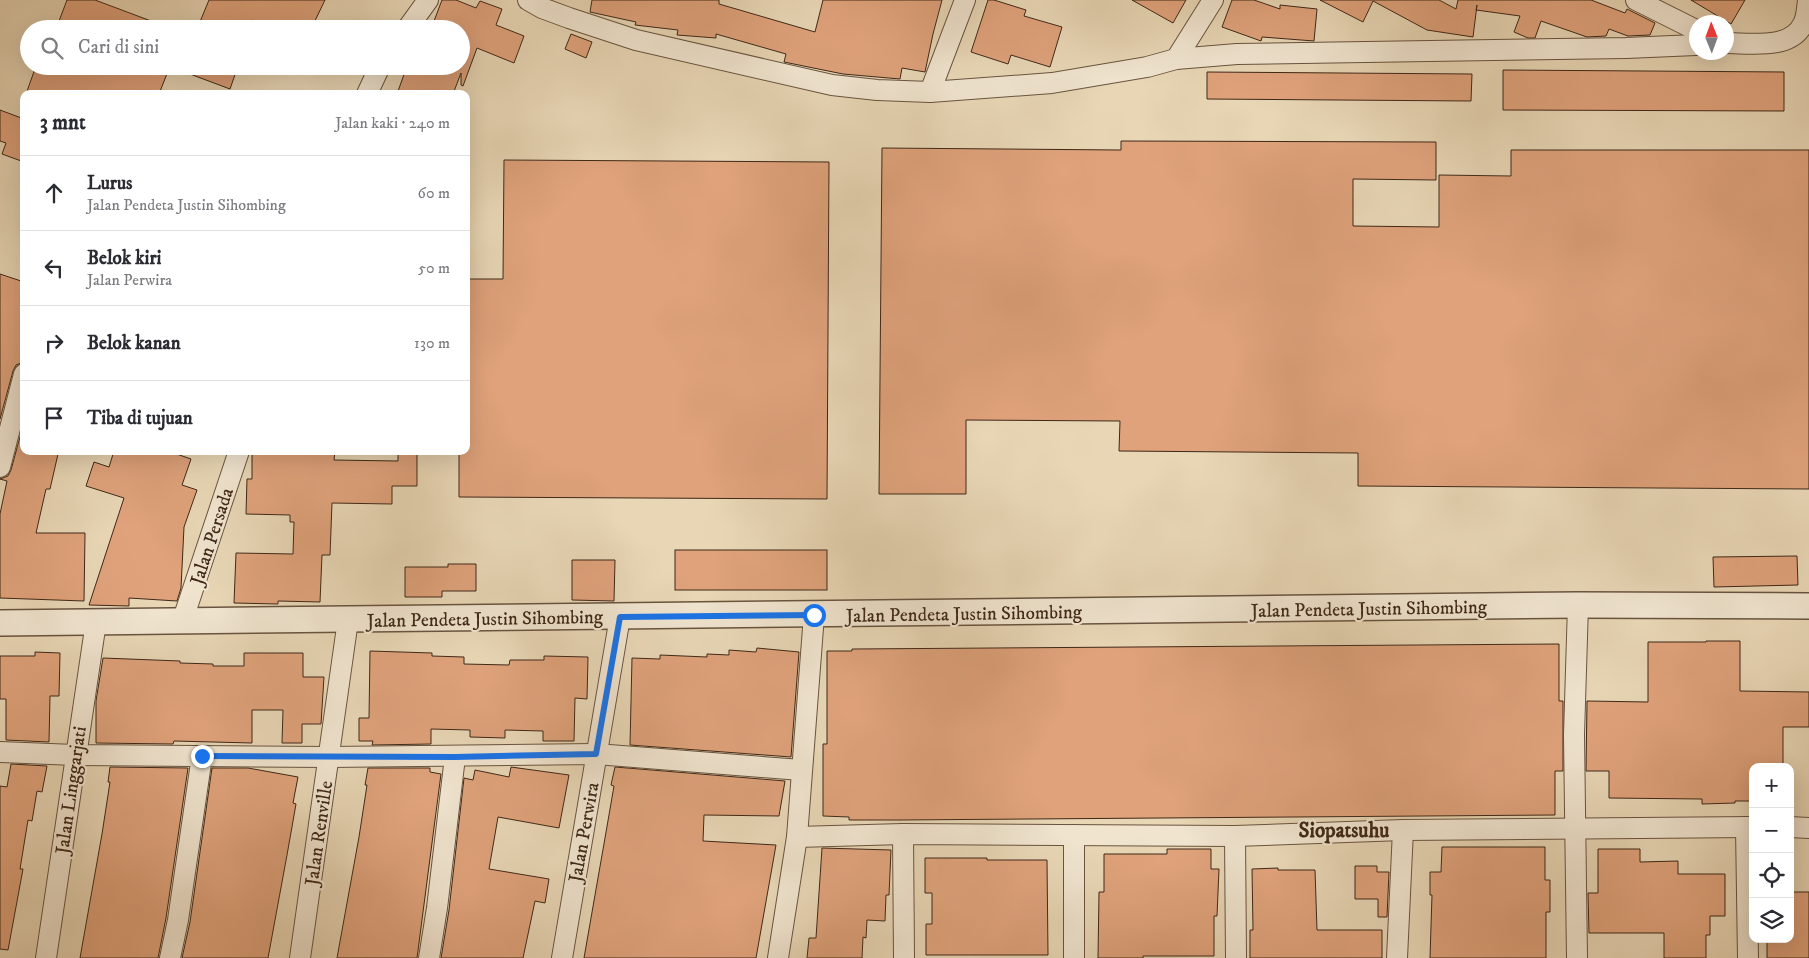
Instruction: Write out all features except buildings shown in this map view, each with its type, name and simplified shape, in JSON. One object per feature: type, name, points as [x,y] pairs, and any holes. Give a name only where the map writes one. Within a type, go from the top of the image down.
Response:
[{"type":"street","points":[[414,20],[428,0]]},
{"type":"street","points":[[528,0],[542,8],[636,40],[832,85],[877,90],[930,92],[1052,82],[1146,67],[1176,59],[1237,54],[1626,48],[1689,44]]},
{"type":"street","points":[[930,92],[965,0]]},
{"type":"street","points":[[1176,59],[1213,0]]},
{"type":"street","points":[[1636,0],[1689,26]]},
{"type":"street","points":[[1734,43],[1774,42],[1797,34],[1804,22],[1808,0]]},
{"type":"street","points":[[369,90],[376,75]]},
{"type":"street","points":[[0,467],[20,390]]},
{"type":"street","name":"Jalan Persada","points":[[182,622],[238,455]]},
{"type":"street","points":[[1576,958],[1574,735],[1578,605]]},
{"type":"street","name":"Jalan Pendeta Justin Sihombing","points":[[0,624],[1578,605],[1809,606]]},
{"type":"street","points":[[778,958],[797,838],[814,615]]},
{"type":"street","name":"Jalan Perwira","points":[[562,958],[620,617]]},
{"type":"street","name":"Jalan Renville","points":[[300,958],[348,620]]},
{"type":"street","name":"Jalan Linggarjati","points":[[46,958],[96,622]]},
{"type":"street","points":[[0,752],[75,756],[329,757],[596,754],[801,770]]},
{"type":"street","points":[[170,958],[178,920],[202,756]]},
{"type":"street","points":[[429,958],[438,908],[455,757]]},
{"type":"street","points":[[797,838],[903,834],[1235,836],[1403,830],[1749,827],[1748,958]]},
{"type":"street","points":[[1794,827],[1809,828]]},
{"type":"street","points":[[1397,958],[1403,830]]},
{"type":"street","points":[[903,834],[904,958]]},
{"type":"street","points":[[1074,835],[1074,958]]},
{"type":"street","points":[[1235,836],[1236,958]]},
{"type":"district","name":"Siopatsuhu","points":[[1344,830]]},
{"type":"route","points":[[202,756],[455,757],[596,754],[620,617],[814,615]]}]
